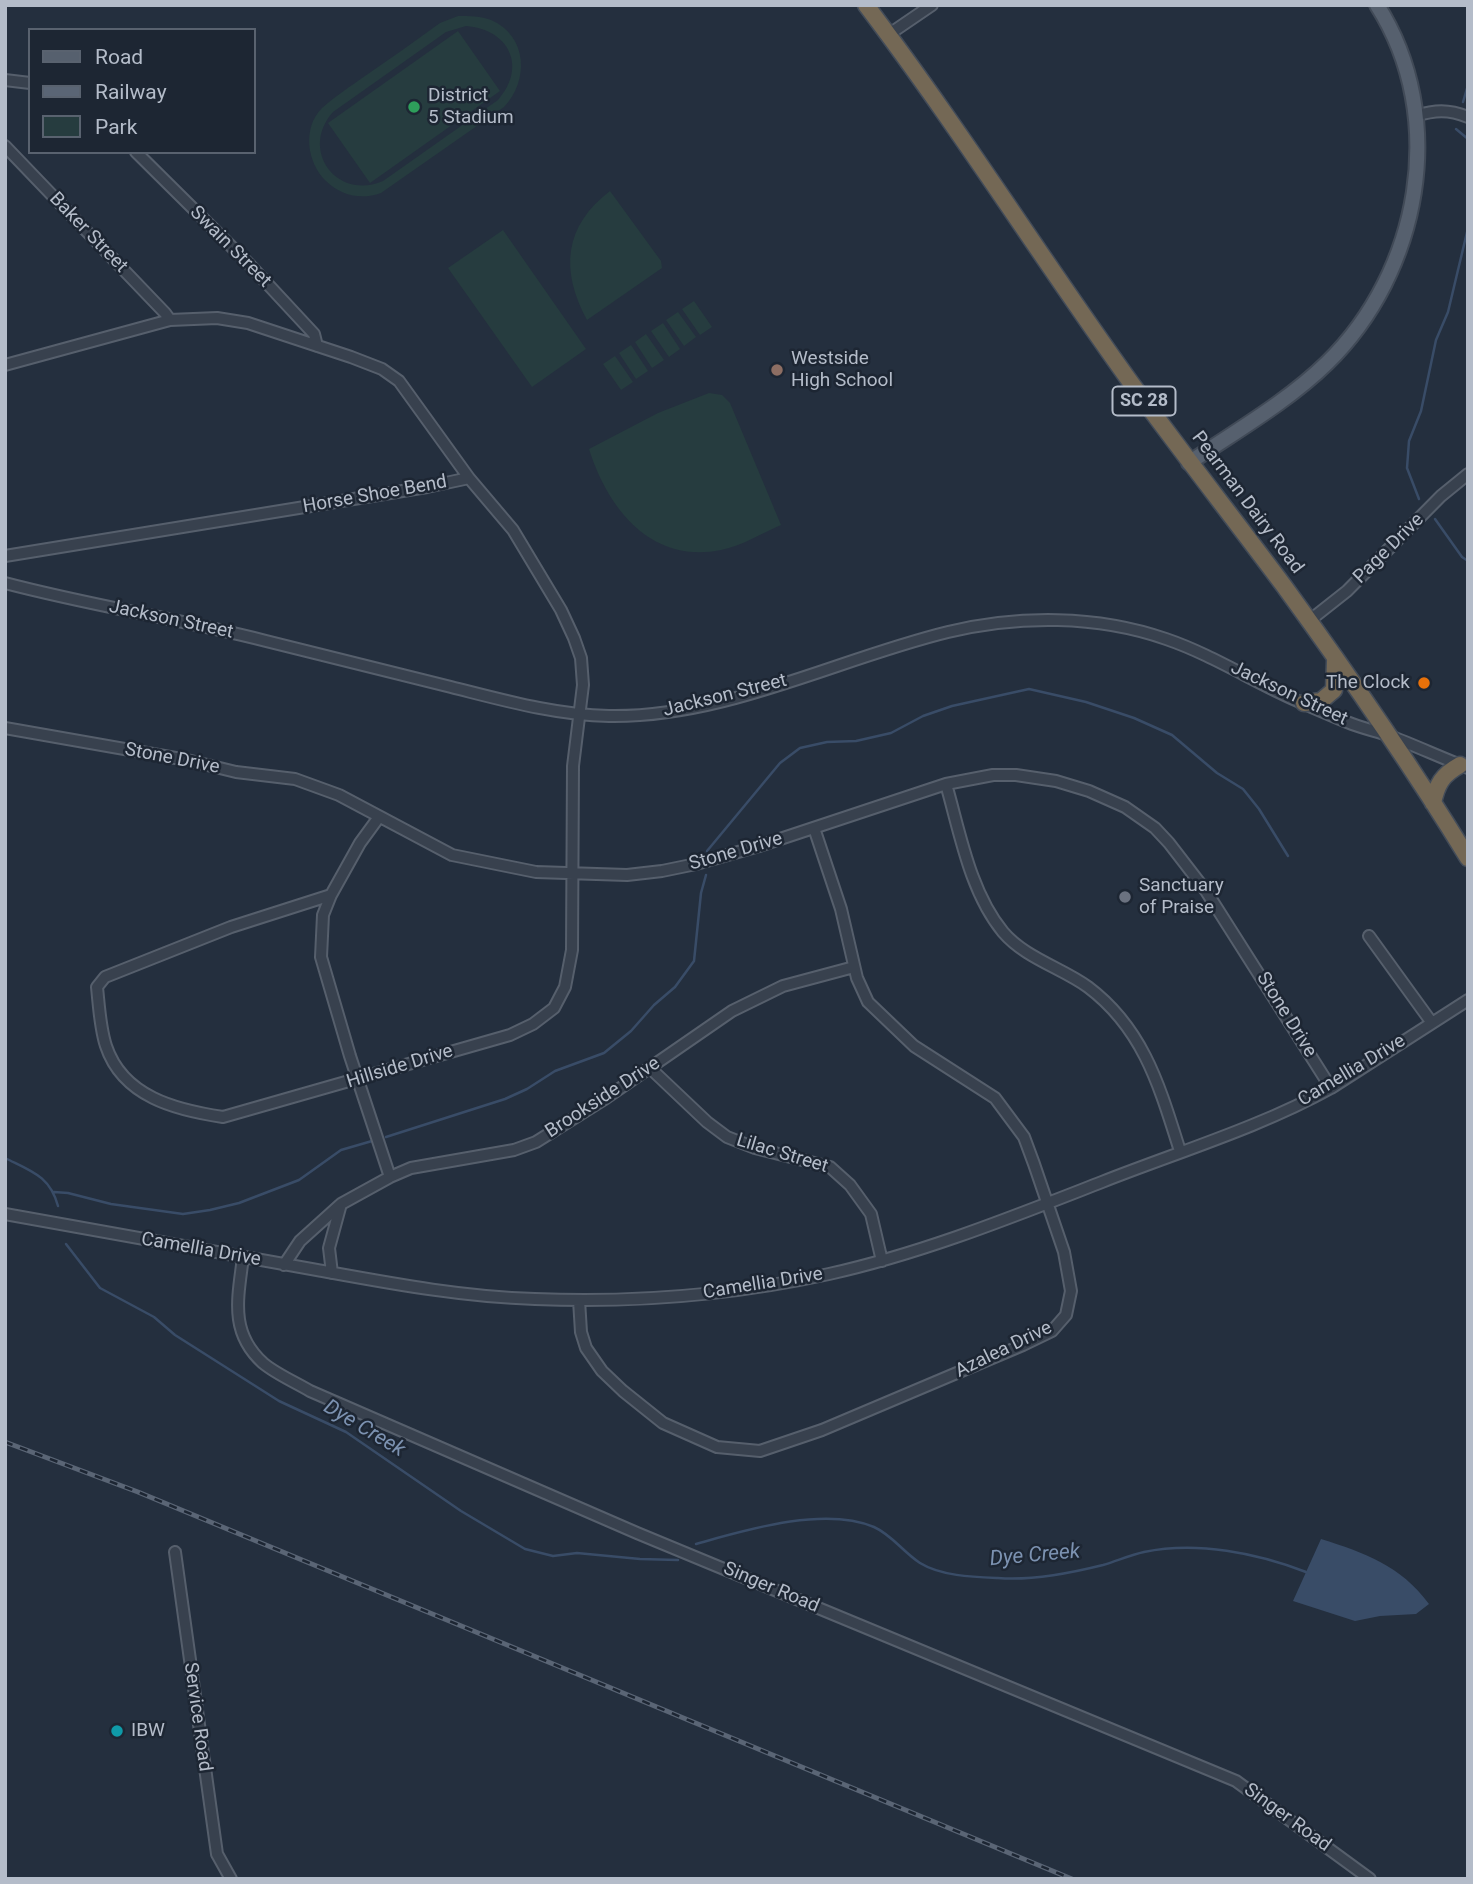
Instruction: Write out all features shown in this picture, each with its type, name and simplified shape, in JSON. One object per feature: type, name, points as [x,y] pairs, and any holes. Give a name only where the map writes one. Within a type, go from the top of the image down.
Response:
[{"type":"highway","name":"Pearman Dairy Road","points":[[866,5],[939,103],[1112,356],[1309,621],[1468,858]]},
{"type":"highway","points":[[1304,703],[1321,701],[1334,690],[1335,658]]},
{"type":"highway","points":[[1433,803],[1437,784],[1446,773],[1464,767]]},
{"type":"main road","points":[[1189,463],[1307,380],[1344,345],[1373,307],[1395,263],[1411,212],[1416,175],[1415,117],[1402,61],[1377,5]]},
{"type":"street","points":[[888,35],[932,5]]},
{"type":"street","points":[[5,79],[28,83]]},
{"type":"street","points":[[1415,117],[1435,110],[1455,112],[1468,117]]},
{"type":"street","name":"Baker Street","points":[[5,146],[170,320]]},
{"type":"street","name":"Swain Street","points":[[138,154],[305,324],[314,334],[317,346]]},
{"type":"street","name":"Horse Shoe Bend","points":[[5,365],[170,320],[217,318],[248,323],[382,369],[399,381],[469,478],[5,556]]},
{"type":"street","name":"Page Drive","points":[[1309,621],[1347,592],[1441,496],[1468,474]]},
{"type":"street","name":"Hillside Drive","points":[[331,895],[231,928],[105,977],[97,987],[105,1045],[118,1071],[138,1092],[199,1113],[223,1117],[510,1035],[533,1024],[554,1008],[565,987],[572,950],[573,766],[583,685],[581,658],[561,610],[513,530],[469,478]]},
{"type":"street","name":"Jackson Street","points":[[5,583],[213,628],[505,701],[579,714],[632,716],[694,707],[945,633],[986,624],[1042,620],[1094,622],[1167,639],[1349,723],[1387,735],[1464,767]]},
{"type":"street","name":"Stone Drive","points":[[5,728],[187,760],[236,772],[295,779],[338,795],[452,855],[536,872],[627,875],[662,872],[814,828],[946,784],[993,775],[1016,775],[1056,781],[1125,807],[1155,828],[1169,843],[1206,891],[1331,1087]]},
{"type":"street","points":[[946,784],[976,885],[990,914],[1005,934],[1022,948],[1088,987],[1129,1028],[1149,1059],[1180,1151]]},
{"type":"street","points":[[379,817],[360,843],[331,895],[323,915],[321,957],[390,1177]]},
{"type":"street","name":"Azalea Drive","points":[[579,1300],[581,1332],[586,1348],[602,1370],[623,1391],[663,1423],[717,1447],[760,1451],[853,1417],[1052,1331],[1066,1315],[1071,1291],[1064,1252],[1024,1138],[995,1098],[914,1046],[868,1002],[854,967],[841,909],[814,828]]},
{"type":"street","points":[[1369,936],[1432,1023]]},
{"type":"street","name":"Brookside Drive","points":[[284,1265],[300,1241],[341,1204],[390,1177],[411,1168],[514,1150],[536,1142],[732,1011],[783,986],[854,967]]},
{"type":"street","name":"Camellia Drive","points":[[5,1214],[284,1265],[458,1293],[579,1300],[702,1294],[816,1277],[962,1237],[1308,1100],[1468,1000]]},
{"type":"street","name":"Lilac Street","points":[[650,1068],[707,1122],[727,1137],[755,1148],[830,1167],[842,1177],[871,1214],[882,1261]]},
{"type":"street","points":[[332,1273],[329,1248],[341,1204]]},
{"type":"street","name":"Singer Road","points":[[243,1257],[238,1320],[244,1340],[264,1364],[310,1391],[636,1532],[1236,1781],[1370,1879]]},
{"type":"street","name":"Service Road","points":[[175,1552],[217,1854],[230,1879]]},
{"type":"green space","points":[[458,16],[471,16],[491,20],[503,27],[518,48],[521,60],[518,85],[512,96],[504,107],[381,193],[359,196],[338,190],[320,174],[311,155],[309,135],[316,116],[337,96],[440,23]],"holes":[[[466,26],[481,29],[502,42],[509,51],[512,62],[512,75],[498,100],[383,181],[366,185],[351,184],[338,178],[328,168],[322,156],[320,142],[324,127],[333,112],[446,32]]]},
{"type":"green space","name":"District 5 Stadium","points":[[458,31],[500,91],[370,183],[328,123]]},
{"type":"green space","points":[[610,191],[661,261],[662,268],[587,320],[573,284],[571,250],[583,219]]},
{"type":"green space","points":[[503,230],[586,349],[532,387],[448,268]]},
{"type":"green space","points":[[694,301],[712,327],[700,335],[682,309]]},
{"type":"green space","points":[[678,312],[696,337],[684,346],[666,320]]},
{"type":"green space","points":[[663,323],[680,349],[669,357],[651,331]]},
{"type":"green space","points":[[646,334],[664,360],[652,368],[635,342]]},
{"type":"green space","points":[[631,345],[648,371],[636,379],[619,353]]},
{"type":"green space","points":[[615,356],[633,382],[621,390],[603,364]]},
{"type":"green space","points":[[709,393],[722,395],[730,403],[781,525],[721,550],[696,552],[674,549],[653,540],[621,511],[597,471],[589,449],[658,413]]},
{"type":"water","points":[[1321,1539],[1381,1562],[1406,1579],[1429,1604],[1416,1614],[1380,1616],[1355,1621],[1293,1601]]},
{"type":"waterway","points":[[1463,102],[1468,85]]},
{"type":"waterway","points":[[1456,129],[1468,139]]},
{"type":"waterway","points":[[1419,499],[1407,468],[1409,441],[1421,411],[1436,340],[1448,312],[1468,228]]},
{"type":"waterway","points":[[1435,519],[1462,557],[1468,561]]},
{"type":"waterway","points":[[707,851],[780,763],[800,748],[827,742],[856,741],[891,733],[923,716],[952,706],[1029,689],[1086,702],[1134,718],[1172,735],[1217,773],[1243,789],[1259,809],[1288,856]]},
{"type":"waterway","points":[[386,1137],[505,1099],[555,1071],[604,1053],[631,1031],[654,1005],[675,987],[694,961],[701,893],[706,875]]},
{"type":"waterway","points":[[54,1192],[111,1204],[183,1214],[210,1210],[239,1203],[299,1180],[341,1150],[372,1141]]},
{"type":"waterway","name":"Dye Creek","points":[[5,1158],[45,1181],[58,1206]]},
{"type":"waterway","name":"Dye Creek","points":[[66,1244],[100,1288],[154,1317],[175,1335],[279,1401],[346,1432],[461,1511],[525,1549],[553,1556],[577,1553],[678,1560]]},
{"type":"waterway","name":"Dye Creek","points":[[696,1544],[785,1522],[832,1519],[854,1521],[874,1527],[920,1563],[938,1571],[968,1576],[1011,1579],[1051,1576],[1103,1565],[1144,1552],[1185,1548],[1247,1554],[1306,1572]]},
{"type":"railway","points":[[5,1442],[138,1492],[1072,1879]]},
{"type":"place","name":"District 5 Stadium","points":[[414,107]]},
{"type":"place","name":"Westside High School","points":[[777,370]]},
{"type":"place","name":"The Clock","points":[[1424,683]]},
{"type":"place","name":"Sanctuary of Praise","points":[[1125,897]]},
{"type":"place","name":"IBW","points":[[117,1731]]}]
